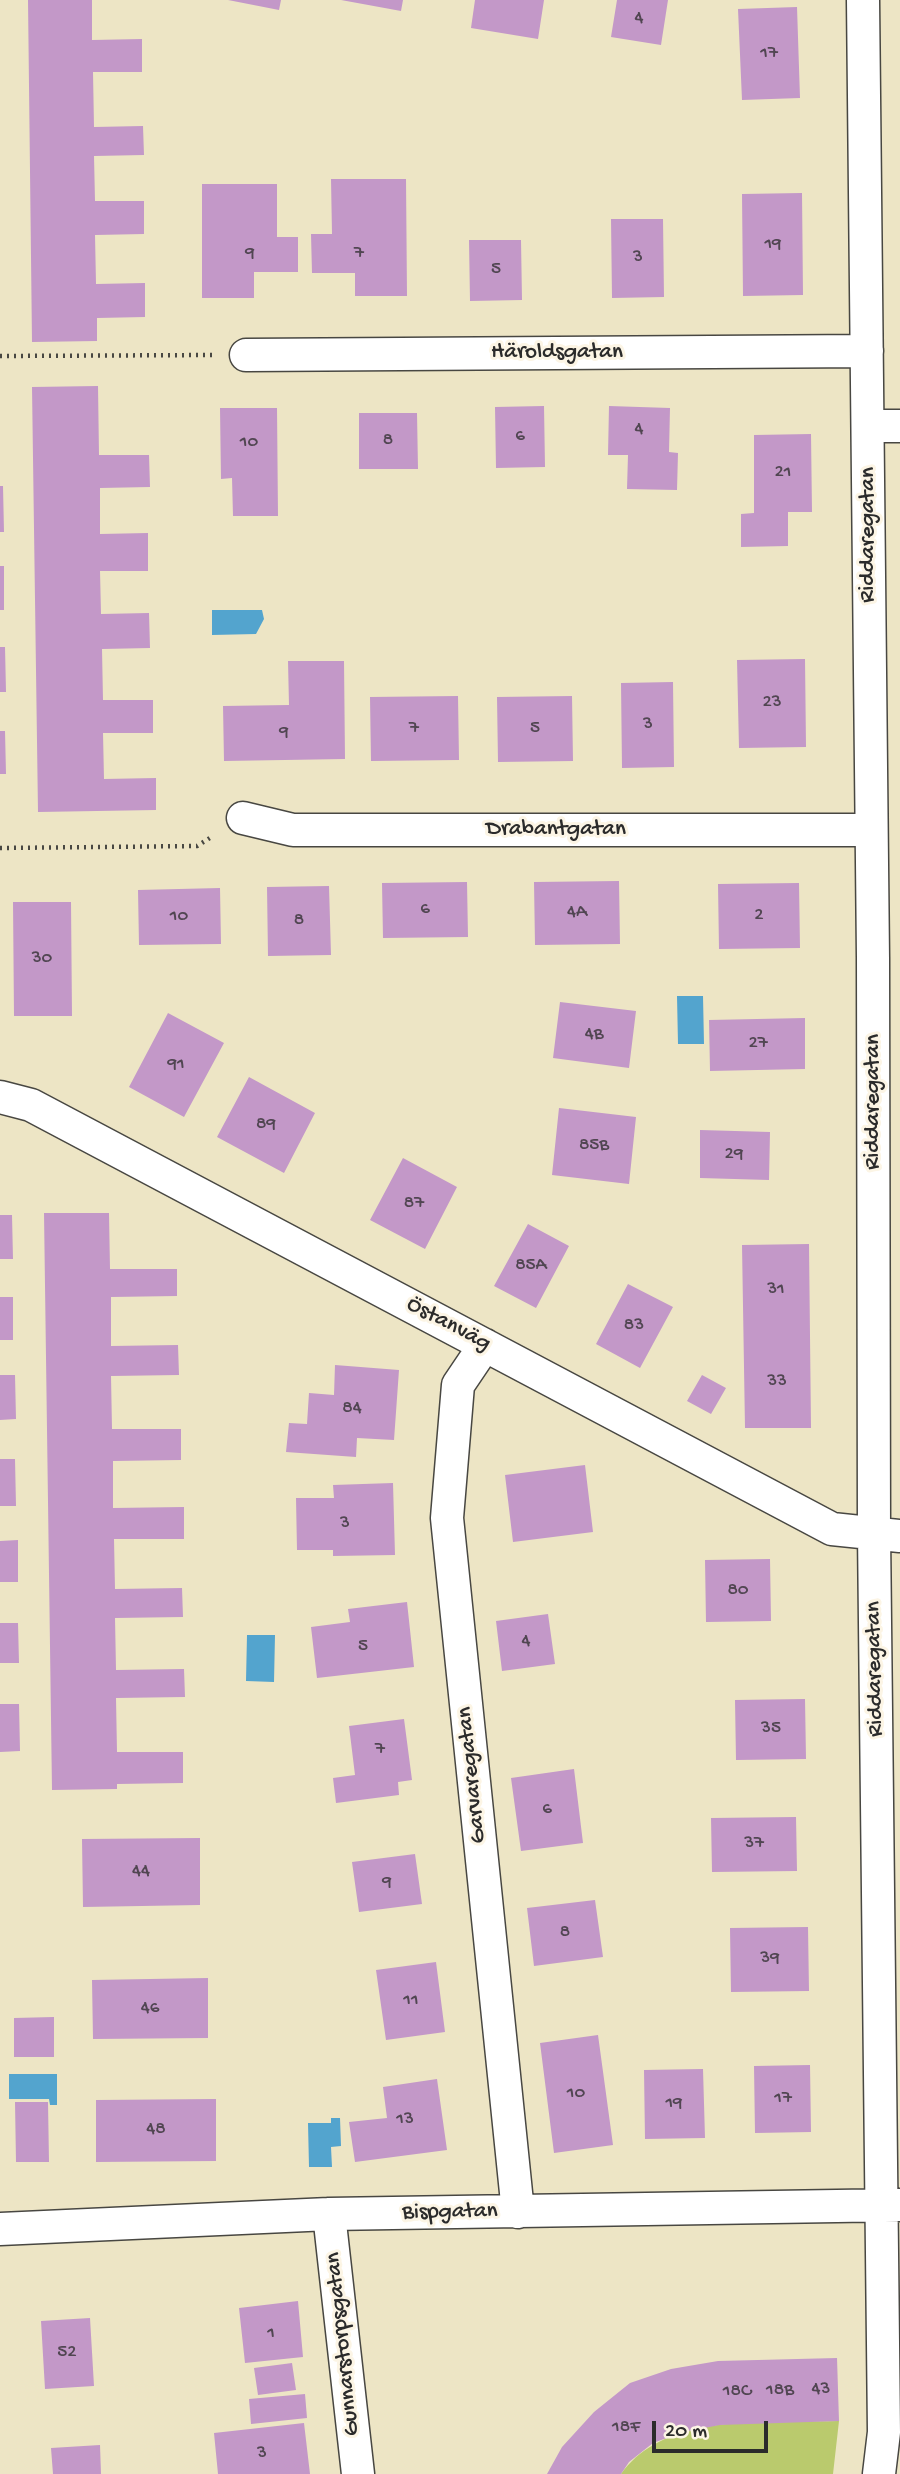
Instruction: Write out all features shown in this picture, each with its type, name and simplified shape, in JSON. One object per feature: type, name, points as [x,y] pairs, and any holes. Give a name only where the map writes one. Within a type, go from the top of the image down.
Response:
[{"type":"street","name":"Riddaregatan","points":[[863,0],[871,830],[887,957],[891,2205],[884,2432],[879,2474]]},
{"type":"street","name":"Häroldsgatan","points":[[246,355],[867,351]]},
{"type":"street","points":[[869,426],[900,426]]},
{"type":"street","name":"Drabantgatan","points":[[243,818],[293,830],[871,830]]},
{"type":"street","name":"Östanväg","points":[[0,1097],[31,1105],[832,1529],[887,1535]]},
{"type":"street","name":"Garvaregatan","points":[[485,1345],[458,1385],[447,1518],[518,2212]]},
{"type":"street","name":"Bispgatan","points":[[0,2229],[329,2214],[891,2205]]},
{"type":"street","name":"Gunnarstorpsgatan","points":[[329,2214],[358,2474]]},
{"type":"path","points":[[0,356],[246,355]]},
{"type":"path","points":[[0,848],[197,846],[243,818]]},
{"type":"green space","points":[[839,2421],[833,2474],[621,2474],[640,2454],[664,2439],[691,2430],[751,2422]]},
{"type":"water","points":[[212,610],[262,610],[264,619],[256,634],[212,635]]},
{"type":"water","points":[[677,996],[703,996],[704,1044],[678,1044]]},
{"type":"water","points":[[247,1635],[275,1635],[274,1682],[246,1681]]},
{"type":"water","points":[[9,2074],[57,2074],[57,2105],[50,2105],[49,2099],[9,2099]]},
{"type":"water","points":[[331,2118],[340,2118],[341,2146],[331,2147],[332,2167],[309,2167],[308,2123],[331,2123]]},
{"type":"building","points":[[28,0],[92,0],[92,40],[142,39],[142,72],[93,72],[94,127],[143,126],[144,155],[94,156],[95,201],[144,201],[144,234],[95,235],[96,284],[145,283],[145,317],[97,318],[97,341],[32,342]]},
{"type":"building","points":[[228,0],[281,0],[279,10]]},
{"type":"building","points":[[341,0],[403,0],[401,11]]},
{"type":"building","points":[[475,0],[544,0],[538,39],[471,28]]},
{"type":"building","points":[[617,0],[668,0],[661,45],[611,37]]},
{"type":"building","points":[[797,7],[800,98],[742,100],[738,9]]},
{"type":"building","points":[[331,179],[406,179],[407,296],[355,296],[355,273],[312,273],[311,234],[332,234]]},
{"type":"building","points":[[202,184],[277,184],[277,237],[298,237],[298,272],[254,272],[254,298],[202,298]]},
{"type":"building","points":[[802,193],[803,295],[743,296],[742,194]]},
{"type":"building","points":[[611,219],[663,219],[664,297],[612,298]]},
{"type":"building","points":[[469,240],[521,240],[522,300],[470,301]]},
{"type":"building","points":[[98,386],[99,455],[149,455],[150,487],[100,488],[100,534],[148,533],[148,571],[100,571],[101,614],[149,613],[150,648],[102,649],[103,700],[153,700],[153,733],[103,733],[104,779],[156,778],[156,810],[38,812],[32,387]]},
{"type":"building","points":[[544,406],[545,467],[496,468],[495,407]]},
{"type":"building","points":[[609,406],[670,408],[669,452],[678,453],[677,490],[627,489],[628,455],[608,455]]},
{"type":"building","points":[[220,408],[277,408],[278,516],[233,516],[232,478],[221,479]]},
{"type":"building","points":[[359,413],[417,413],[418,469],[359,469]]},
{"type":"building","points":[[811,434],[812,512],[788,512],[788,546],[741,547],[741,514],[754,513],[754,435]]},
{"type":"building","points":[[0,486],[3,486],[4,532],[0,532]]},
{"type":"building","points":[[0,566],[4,566],[4,610],[0,610]]},
{"type":"building","points":[[0,647],[5,647],[6,692],[0,692]]},
{"type":"building","points":[[805,659],[806,747],[739,748],[737,660]]},
{"type":"building","points":[[288,661],[344,661],[345,759],[224,761],[223,706],[289,705]]},
{"type":"building","points":[[673,682],[674,767],[622,768],[621,683]]},
{"type":"building","points":[[458,696],[459,760],[371,761],[370,697]]},
{"type":"building","points":[[572,696],[573,761],[498,762],[497,697]]},
{"type":"building","points":[[0,731],[5,731],[6,774],[0,774]]},
{"type":"building","points":[[619,881],[620,944],[535,945],[534,882]]},
{"type":"building","points":[[467,882],[468,937],[383,938],[382,883]]},
{"type":"building","points":[[799,883],[800,948],[719,949],[718,884]]},
{"type":"building","points":[[329,886],[331,955],[268,956],[267,887]]},
{"type":"building","points":[[220,888],[221,944],[139,945],[138,890]]},
{"type":"building","points":[[13,902],[71,902],[72,1016],[14,1016]]},
{"type":"building","points":[[560,1002],[636,1011],[629,1068],[553,1058]]},
{"type":"building","points":[[168,1013],[224,1043],[184,1117],[129,1087]]},
{"type":"building","points":[[805,1018],[805,1069],[710,1071],[709,1020]]},
{"type":"building","points":[[249,1077],[315,1113],[284,1173],[217,1137]]},
{"type":"building","points":[[559,1108],[636,1117],[629,1184],[552,1175]]},
{"type":"building","points":[[700,1130],[770,1132],[769,1180],[700,1178]]},
{"type":"building","points":[[403,1158],[457,1187],[425,1249],[370,1220]]},
{"type":"building","points":[[44,1213],[109,1213],[110,1269],[177,1269],[177,1296],[111,1297],[111,1346],[178,1345],[179,1375],[111,1376],[112,1429],[181,1429],[181,1460],[113,1461],[113,1508],[184,1507],[184,1539],[114,1539],[115,1589],[182,1588],[183,1617],[115,1618],[116,1670],[184,1669],[185,1697],[116,1698],[117,1752],[183,1752],[183,1783],[117,1784],[117,1789],[52,1790]]},
{"type":"building","points":[[0,1215],[12,1215],[13,1259],[0,1259]]},
{"type":"building","points":[[528,1224],[569,1246],[536,1308],[494,1286]]},
{"type":"building","points":[[809,1244],[811,1428],[745,1428],[742,1245]]},
{"type":"building","points":[[628,1284],[673,1307],[640,1368],[596,1344]]},
{"type":"building","points":[[0,1297],[13,1297],[13,1340],[0,1340]]},
{"type":"building","points":[[335,1365],[399,1370],[394,1440],[357,1438],[356,1457],[286,1452],[289,1423],[307,1424],[309,1393],[334,1395]]},
{"type":"building","points":[[0,1375],[15,1375],[16,1419],[0,1420]]},
{"type":"building","points":[[702,1375],[726,1388],[711,1414],[687,1401]]},
{"type":"building","points":[[0,1459],[15,1459],[16,1506],[0,1506]]},
{"type":"building","points":[[585,1465],[593,1532],[513,1542],[505,1475]]},
{"type":"building","points":[[393,1483],[395,1555],[333,1556],[333,1550],[297,1550],[296,1498],[334,1498],[333,1485]]},
{"type":"building","points":[[18,1540],[18,1582],[0,1582],[0,1541]]},
{"type":"building","points":[[770,1559],[771,1621],[706,1622],[705,1560]]},
{"type":"building","points":[[407,1602],[414,1667],[317,1678],[311,1627],[350,1622],[348,1609]]},
{"type":"building","points":[[548,1614],[555,1664],[502,1671],[496,1621]]},
{"type":"building","points":[[0,1623],[18,1623],[19,1663],[0,1663]]},
{"type":"building","points":[[805,1699],[806,1759],[736,1760],[735,1700]]},
{"type":"building","points":[[0,1704],[19,1704],[20,1751],[0,1752]]},
{"type":"building","points":[[404,1719],[412,1780],[398,1782],[399,1795],[336,1803],[333,1778],[355,1775],[349,1726]]},
{"type":"building","points":[[574,1769],[583,1843],[521,1851],[511,1778]]},
{"type":"building","points":[[796,1817],[797,1871],[712,1872],[711,1818]]},
{"type":"building","points":[[200,1838],[200,1905],[83,1907],[82,1839]]},
{"type":"building","points":[[415,1854],[422,1904],[359,1912],[352,1862]]},
{"type":"building","points":[[595,1900],[603,1957],[534,1966],[527,1908]]},
{"type":"building","points":[[808,1927],[809,1991],[731,1992],[730,1928]]},
{"type":"building","points":[[436,1962],[445,2032],[386,2040],[376,1970]]},
{"type":"building","points":[[208,1978],[208,2038],[93,2039],[92,1980]]},
{"type":"building","points":[[54,2017],[54,2057],[14,2057],[14,2018]]},
{"type":"building","points":[[598,2035],[613,2145],[554,2153],[540,2043]]},
{"type":"building","points":[[810,2065],[811,2132],[755,2133],[754,2066]]},
{"type":"building","points":[[703,2069],[705,2138],[645,2139],[644,2070]]},
{"type":"building","points":[[437,2079],[447,2150],[355,2162],[349,2122],[387,2118],[383,2087]]},
{"type":"building","points":[[216,2099],[216,2161],[96,2162],[96,2100]]},
{"type":"building","points":[[15,2102],[48,2102],[49,2162],[16,2162]]},
{"type":"building","points":[[298,2301],[303,2357],[245,2363],[239,2308]]},
{"type":"building","points":[[90,2318],[94,2386],[45,2389],[41,2321]]},
{"type":"building","points":[[837,2358],[839,2421],[720,2425],[683,2432],[653,2443],[629,2462],[621,2474],[547,2474],[562,2447],[594,2412],[630,2383],[671,2369],[718,2361]]},
{"type":"building","points":[[292,2363],[296,2390],[258,2395],[254,2368]]},
{"type":"building","points":[[305,2394],[307,2418],[251,2424],[249,2399]]},
{"type":"building","points":[[304,2423],[310,2474],[218,2474],[214,2433]]},
{"type":"building","points":[[100,2445],[101,2474],[53,2474],[51,2448]]}]
